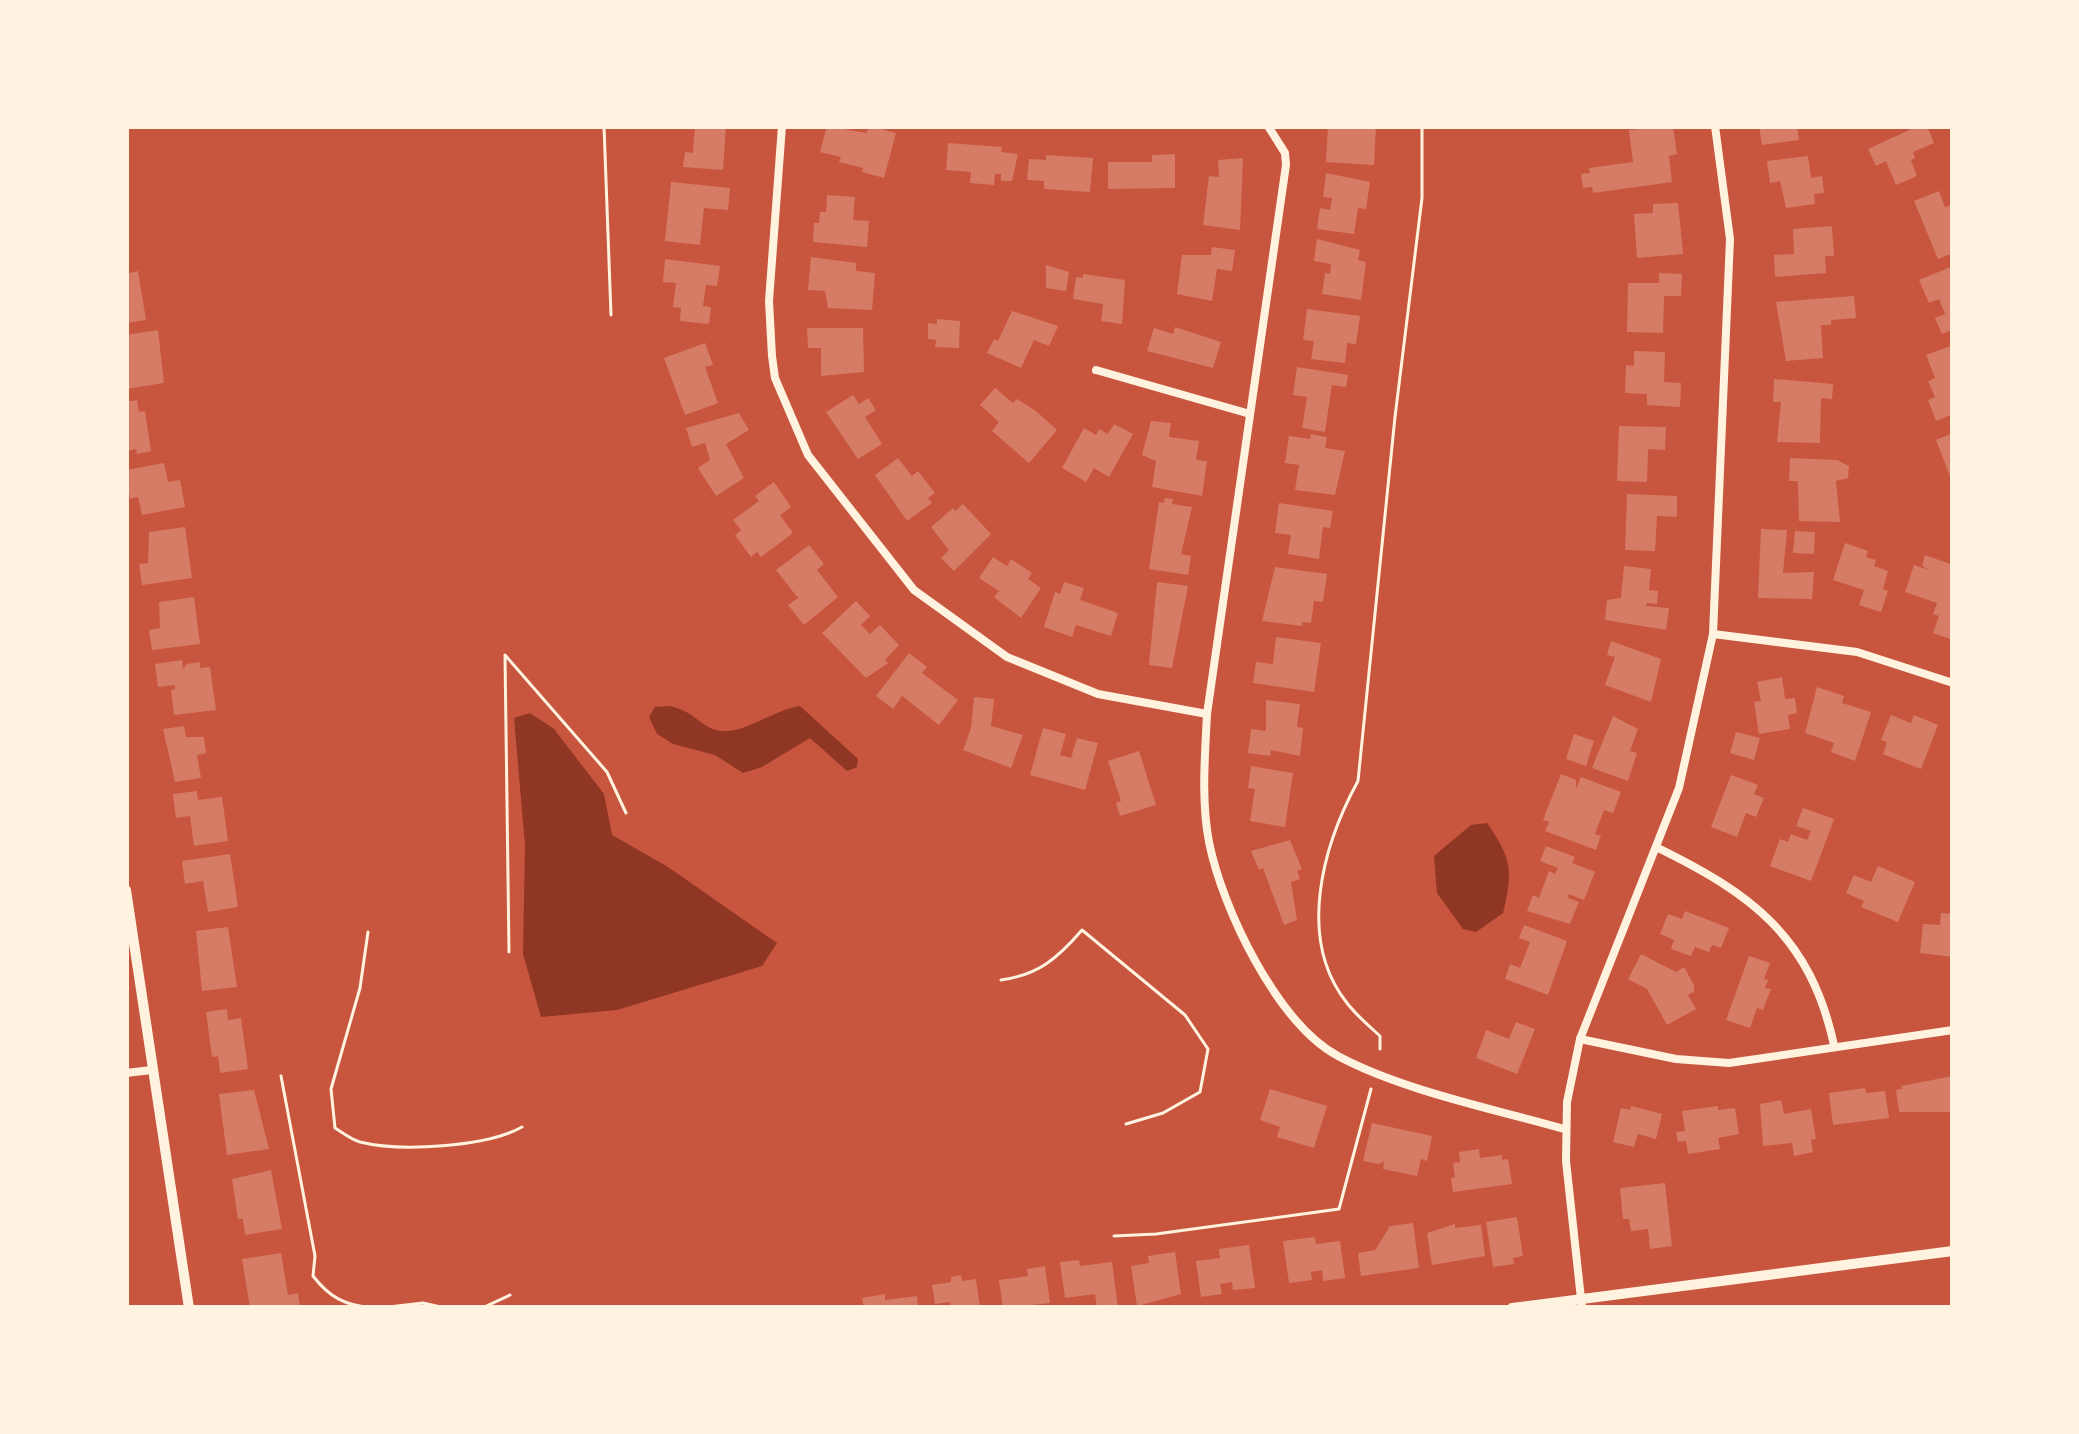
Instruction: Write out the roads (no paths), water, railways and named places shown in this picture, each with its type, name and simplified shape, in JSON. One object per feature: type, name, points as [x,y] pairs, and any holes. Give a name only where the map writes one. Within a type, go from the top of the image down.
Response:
[{"type":"main road","points":[[126,890],[190,1308]]},
{"type":"main road","points":[[1512,1308],[1581,1303],[1953,1251]]},
{"type":"street","points":[[782,126],[769,301],[772,356],[775,378],[808,455],[914,590],[1006,657],[1098,694],[1207,714]]},
{"type":"street","points":[[1268,126],[1286,164],[1207,714],[1205,805],[1210,844],[1239,924],[1261,968],[1292,1015],[1336,1055],[1370,1070],[1564,1129]]},
{"type":"street","points":[[1581,1303],[1564,1129],[1580,1039],[1679,788],[1713,634],[1730,239],[1715,126]]},
{"type":"street","points":[[1096,370],[1250,414]]},
{"type":"street","points":[[1713,634],[1857,652],[1953,683]]},
{"type":"street","points":[[1656,847],[1736,890],[1767,914],[1800,952],[1827,1012],[1834,1046]]},
{"type":"street","points":[[1580,1039],[1676,1059],[1729,1063],[1953,1030]]},
{"type":"street","points":[[126,1073],[152,1070]]}]
